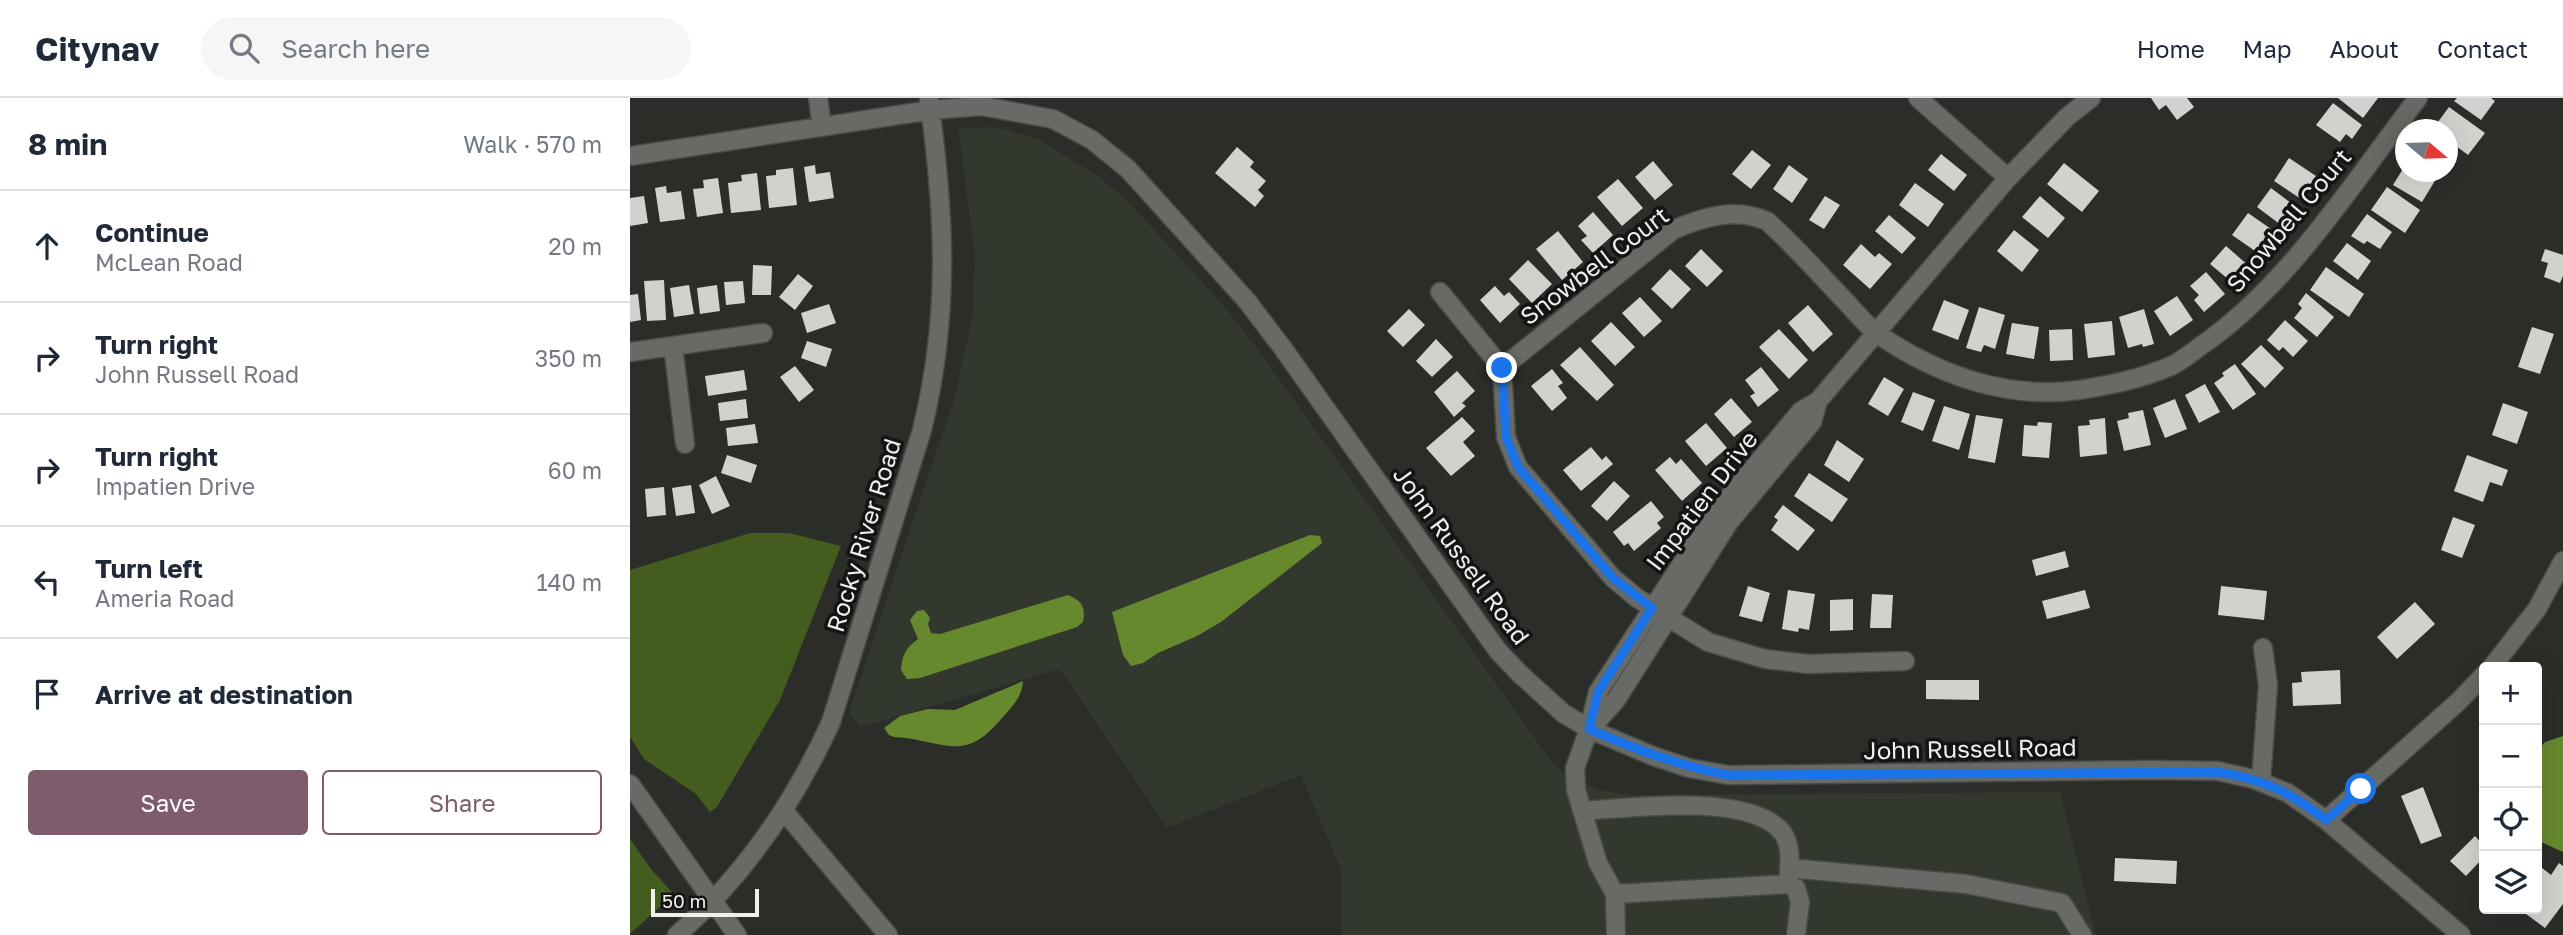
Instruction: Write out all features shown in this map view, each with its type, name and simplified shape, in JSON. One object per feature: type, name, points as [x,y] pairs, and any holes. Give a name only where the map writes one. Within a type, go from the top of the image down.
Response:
[{"type":"street","points":[[818,98],[822,127]]},
{"type":"street","points":[[1918,98],[2008,178]]},
{"type":"street","name":"Impatien Drive","points":[[1589,729],[1598,692],[1713,516],[1801,411],[1818,401],[2008,178],[2067,117],[2091,98]]},
{"type":"street","name":"Snowbell Court","points":[[1502,368],[1673,230],[1703,217],[1734,215],[1756,216],[1767,221],[1876,333],[1918,360],[1958,377],[1995,387],[2039,393],[2121,384],[2174,365],[2215,337],[2265,293],[2319,228],[2418,98]]},
{"type":"street","name":"John Russell Road","points":[[630,155],[822,127],[930,104],[981,106],[1053,119],[1092,140],[1128,169],[1247,301],[1498,651],[1563,713],[1589,729],[1689,768],[1728,775],[2151,770],[2218,772],[2261,781],[2288,793],[2326,820],[2461,935]]},
{"type":"street","name":"Rocky River Road","points":[[677,935],[713,900],[784,811],[813,762],[831,722],[922,430],[932,389],[940,334],[943,271],[942,206],[930,104]]},
{"type":"street","points":[[1440,292],[1502,368],[1506,437],[1518,467],[1613,578],[1652,608],[1708,642],[1765,659],[1808,664],[1905,661]]},
{"type":"street","points":[[630,352],[763,333]]},
{"type":"street","points":[[673,346],[685,444]]},
{"type":"street","name":"Impatien Drive","points":[[1589,729],[1616,700],[1730,522],[1812,422],[1818,401]]},
{"type":"street","points":[[2496,662],[2537,609],[2563,561]]},
{"type":"street","points":[[2261,781],[2268,685],[2263,648]]},
{"type":"street","points":[[2326,820],[2479,680]]},
{"type":"street","points":[[1589,729],[1575,768],[1576,790],[1598,863],[1615,894],[1616,935]]},
{"type":"street","points":[[630,784],[737,935]]},
{"type":"street","points":[[1582,811],[1694,804],[1741,811],[1763,819],[1782,832],[1789,849],[1788,876],[1796,888],[1800,902],[1796,935]]},
{"type":"street","points":[[784,811],[888,935]]},
{"type":"street","points":[[1615,894],[1788,876],[1966,884],[2062,903],[2082,935]]},
{"type":"shaded area","points":[[994,127],[1036,138],[1098,176],[1125,198],[1225,307],[1265,359],[1546,754],[1563,773],[1599,790],[1631,795],[2060,792],[2096,935],[1341,935],[1341,870],[1301,775],[1167,828],[1060,669],[860,727],[849,713],[955,397],[972,318],[975,254],[958,128]]},
{"type":"shaded area","points":[[750,533],[789,533],[841,546],[780,700],[717,807],[710,812],[696,794],[644,759],[630,737],[630,570]]},
{"type":"shaded area","points":[[1310,535],[1320,536],[1322,543],[1221,622],[1143,663],[1131,666],[1123,655],[1112,612]]},
{"type":"shaded area","points":[[1068,595],[1080,602],[1083,608],[1083,622],[1077,627],[920,678],[907,679],[901,670],[905,652],[918,639],[910,620],[917,611],[924,610],[930,618],[928,624],[931,633],[940,634]]},
{"type":"shaded area","points":[[1023,681],[1019,697],[1006,714],[976,741],[964,745],[940,745],[894,737],[884,728],[900,716],[928,709],[955,710]]},
{"type":"shaded area","points":[[2563,736],[2563,852],[2542,842],[2542,745]]},
{"type":"shaded area","points":[[630,839],[651,869],[672,892],[666,901],[630,934]]},
{"type":"building","points":[[2151,98],[2187,98],[2194,107],[2177,120],[2166,105],[2159,110]]},
{"type":"building","points":[[2338,98],[2378,98],[2363,118]]},
{"type":"building","points":[[2457,98],[2491,98],[2495,101],[2481,120],[2454,101]]},
{"type":"building","points":[[2333,103],[2362,125],[2352,139],[2346,134],[2340,142],[2316,125]]},
{"type":"building","points":[[2449,107],[2485,133],[2468,155],[2458,148],[2458,119],[2440,119]]},
{"type":"building","points":[[1237,147],[1254,162],[1250,167],[1266,181],[1258,190],[1264,196],[1255,207],[1215,173]]},
{"type":"building","points":[[1752,150],[1771,165],[1751,189],[1732,174]]},
{"type":"building","points":[[1941,154],[1967,175],[1954,191],[1928,170]]},
{"type":"building","points":[[2289,158],[2316,176],[2301,199],[2274,181]]},
{"type":"building","points":[[1653,161],[1673,185],[1655,200],[1635,177]]},
{"type":"building","points":[[2064,163],[2099,191],[2082,212],[2047,184]]},
{"type":"building","points":[[815,165],[816,174],[830,172],[834,198],[809,202],[804,167]]},
{"type":"building","points":[[1789,165],[1808,179],[1792,203],[1773,189]]},
{"type":"building","points":[[793,168],[797,205],[769,208],[766,176],[776,175],[776,170]]},
{"type":"building","points":[[757,173],[761,210],[731,213],[728,183],[742,181],[741,175]]},
{"type":"building","points":[[718,178],[723,213],[697,217],[693,189],[704,188],[703,180]]},
{"type":"building","points":[[1618,179],[1643,208],[1622,226],[1597,197]]},
{"type":"building","points":[[2395,182],[2434,182],[2422,202],[2393,185]]},
{"type":"building","points":[[1915,183],[1944,204],[1928,227],[1899,205]]},
{"type":"building","points":[[666,186],[667,193],[681,191],[685,219],[660,222],[655,188]]},
{"type":"building","points":[[2387,187],[2420,210],[2405,233],[2371,210]]},
{"type":"building","points":[[2271,188],[2295,206],[2281,225],[2257,207]]},
{"type":"building","points":[[644,196],[648,223],[630,226],[630,198]]},
{"type":"building","points":[[1825,196],[1840,205],[1824,229],[1809,220]]},
{"type":"building","points":[[2040,196],[2065,218],[2048,238],[2022,217]]},
{"type":"building","points":[[1593,212],[1613,235],[1593,253],[1581,240],[1587,236],[1578,226]]},
{"type":"building","points":[[2248,213],[2274,231],[2258,253],[2232,235]]},
{"type":"building","points":[[2367,214],[2392,232],[2380,249],[2351,236]]},
{"type":"building","points":[[1889,215],[1916,238],[1902,254],[1875,231]]},
{"type":"building","points":[[2014,230],[2039,250],[2022,272],[1997,251]]},
{"type":"building","points":[[1558,231],[1583,262],[1562,280],[1536,249]]},
{"type":"building","points":[[2347,243],[2371,261],[2358,280],[2333,261]]},
{"type":"building","points":[[1861,244],[1875,257],[1879,253],[1892,264],[1870,289],[1843,265]]},
{"type":"building","points":[[2226,246],[2249,266],[2234,284],[2210,264]]},
{"type":"building","points":[[1701,249],[1723,271],[1707,287],[1685,266]]},
{"type":"building","points":[[2545,249],[2563,255],[2563,276],[2560,283],[2544,277],[2548,263],[2541,261]]},
{"type":"building","points":[[1528,260],[1552,284],[1532,303],[1509,279]]},
{"type":"building","points":[[753,265],[772,266],[771,295],[752,295]]},
{"type":"building","points":[[2326,267],[2364,294],[2349,317],[2310,290]]},
{"type":"building","points":[[1670,269],[1691,289],[1672,309],[1651,289]]},
{"type":"building","points":[[2206,272],[2225,294],[2204,312],[2194,300],[2199,295],[2190,286]]},
{"type":"building","points":[[798,274],[813,286],[795,310],[779,297]]},
{"type":"building","points":[[664,280],[666,320],[647,321],[644,281]]},
{"type":"building","points":[[743,281],[745,303],[726,305],[724,282]]},
{"type":"building","points":[[689,285],[694,314],[674,317],[670,288]]},
{"type":"building","points":[[717,285],[720,311],[700,314],[697,288]]},
{"type":"building","points":[[1495,286],[1504,296],[1509,292],[1520,304],[1500,323],[1480,300]]},
{"type":"building","points":[[2306,293],[2334,317],[2317,337],[2294,318],[2302,308],[2298,304]]},
{"type":"building","points":[[638,294],[641,320],[630,322],[630,295]]},
{"type":"building","points":[[2177,296],[2193,320],[2170,336],[2154,311]]},
{"type":"building","points":[[1640,297],[1662,321],[1644,337],[1622,313]]},
{"type":"building","points":[[1944,300],[1969,310],[1958,340],[1932,330]]},
{"type":"building","points":[[829,304],[836,323],[807,333],[801,313]]},
{"type":"building","points":[[1808,305],[1833,334],[1813,352],[1788,323]]},
{"type":"building","points":[[1979,307],[2005,315],[1995,349],[1984,345],[1981,352],[1966,348]]},
{"type":"building","points":[[1409,309],[1425,325],[1403,347],[1387,331]]},
{"type":"building","points":[[2144,309],[2154,344],[2128,348],[2119,317]]},
{"type":"building","points":[[2285,320],[2308,341],[2293,357],[2283,347],[2279,351],[2267,340]]},
{"type":"building","points":[[2112,321],[2115,355],[2088,358],[2084,324]]},
{"type":"building","points":[[1611,322],[1635,347],[1615,366],[1591,341]]},
{"type":"building","points":[[2012,323],[2039,327],[2034,359],[2006,354]]},
{"type":"building","points":[[2532,327],[2554,334],[2540,374],[2518,367]]},
{"type":"building","points":[[1779,329],[1808,360],[1789,379],[1759,347]]},
{"type":"building","points":[[2072,329],[2073,360],[2050,361],[2049,330]]},
{"type":"building","points":[[1436,339],[1453,357],[1432,377],[1416,361]]},
{"type":"building","points":[[807,341],[832,349],[826,367],[801,358]]},
{"type":"building","points":[[2261,345],[2284,368],[2265,388],[2241,364]]},
{"type":"building","points":[[1580,347],[1614,385],[1597,401],[1560,365]]},
{"type":"building","points":[[2235,364],[2256,394],[2233,410],[2214,383]]},
{"type":"building","points":[[795,366],[814,390],[799,402],[780,377]]},
{"type":"building","points":[[1761,367],[1779,390],[1758,407],[1750,396],[1755,393],[1745,380]]},
{"type":"building","points":[[1552,369],[1563,383],[1558,386],[1567,398],[1552,411],[1531,386]]},
{"type":"building","points":[[744,370],[747,390],[708,396],[705,376]]},
{"type":"building","points":[[1457,371],[1475,391],[1462,403],[1466,406],[1454,417],[1434,392]]},
{"type":"building","points":[[1884,377],[1904,389],[1888,416],[1868,404]]},
{"type":"building","points":[[2205,384],[2220,412],[2199,423],[2185,395]]},
{"type":"building","points":[[1913,392],[1935,400],[1923,431],[1901,422]]},
{"type":"building","points":[[1731,398],[1752,422],[1734,437],[1714,414]]},
{"type":"building","points":[[746,399],[748,418],[720,421],[718,403]]},
{"type":"building","points":[[2175,399],[2187,429],[2165,438],[2153,408]]},
{"type":"building","points":[[2503,403],[2528,412],[2517,444],[2492,435]]},
{"type":"building","points":[[1944,406],[1970,414],[1959,450],[1932,441]]},
{"type":"building","points":[[2143,410],[2151,445],[2124,451],[2117,421],[2129,418],[2128,413]]},
{"type":"building","points":[[1976,415],[2003,419],[1995,463],[1968,458]]},
{"type":"building","points":[[1462,417],[1475,431],[1463,442],[1475,456],[1451,476],[1426,448]]},
{"type":"building","points":[[2105,418],[2107,454],[2080,457],[2078,426],[2090,425],[2089,420]]},
{"type":"building","points":[[2038,422],[2052,423],[2049,458],[2022,456],[2024,425],[2037,426]]},
{"type":"building","points":[[1706,423],[1727,448],[1706,466],[1685,441]]},
{"type":"building","points":[[755,424],[758,443],[728,446],[726,428]]},
{"type":"building","points":[[1837,440],[1864,459],[1849,482],[1824,465]]},
{"type":"building","points":[[1591,447],[1602,460],[1606,456],[1613,464],[1581,491],[1563,470]]},
{"type":"building","points":[[727,455],[757,465],[751,483],[721,473]]},
{"type":"building","points":[[2467,455],[2508,470],[2502,486],[2490,482],[2483,502],[2454,491]]},
{"type":"building","points":[[1670,457],[1676,464],[1681,459],[1702,483],[1682,501],[1655,470]]},
{"type":"building","points":[[1809,473],[1848,499],[1832,522],[1794,496]]},
{"type":"building","points":[[716,476],[730,506],[712,514],[699,485]]},
{"type":"building","points":[[1614,481],[1630,496],[1607,521],[1591,506]]},
{"type":"building","points":[[691,485],[695,513],[676,516],[672,488]]},
{"type":"building","points":[[664,487],[666,515],[647,517],[645,489]]},
{"type":"building","points":[[1651,501],[1664,517],[1657,523],[1661,528],[1634,551],[1628,543],[1624,546],[1613,532]]},
{"type":"building","points":[[1783,505],[1815,530],[1798,551],[1771,530],[1778,520],[1774,517]]},
{"type":"building","points":[[2453,517],[2475,525],[2462,558],[2441,550]]},
{"type":"building","points":[[2065,551],[2069,567],[2036,576],[2032,560]]},
{"type":"building","points":[[1748,586],[1770,593],[1762,622],[1739,616]]},
{"type":"building","points":[[2221,586],[2267,591],[2264,620],[2218,615]]},
{"type":"building","points":[[1788,590],[1815,594],[1809,630],[1799,628],[1798,632],[1782,629]]},
{"type":"building","points":[[2085,590],[2090,608],[2047,619],[2042,601]]},
{"type":"building","points":[[1872,594],[1893,595],[1891,628],[1870,628]]},
{"type":"building","points":[[1853,599],[1853,630],[1830,631],[1830,600]]},
{"type":"building","points":[[2415,602],[2435,624],[2397,659],[2377,637]]},
{"type":"building","points":[[2340,670],[2341,704],[2293,706],[2292,683],[2302,682],[2301,672]]},
{"type":"building","points":[[1926,680],[1979,680],[1979,700],[1926,699]]},
{"type":"building","points":[[2423,787],[2442,836],[2421,844],[2401,796]]},
{"type":"building","points":[[2475,836],[2479,840],[2479,862],[2466,876],[2450,861]]},
{"type":"building","points":[[2115,858],[2177,861],[2176,884],[2114,881]]},
{"type":"building","points":[[2559,863],[2563,866],[2563,904],[2545,928],[2526,914],[2542,914],[2542,868],[2551,875]]},
{"type":"route","points":[[1502,368],[1506,437],[1518,467],[1613,578],[1652,608],[1598,692],[1589,729],[1689,768],[1728,775],[2151,770],[2218,772],[2270,784],[2288,793],[2326,820],[2361,789]]}]
